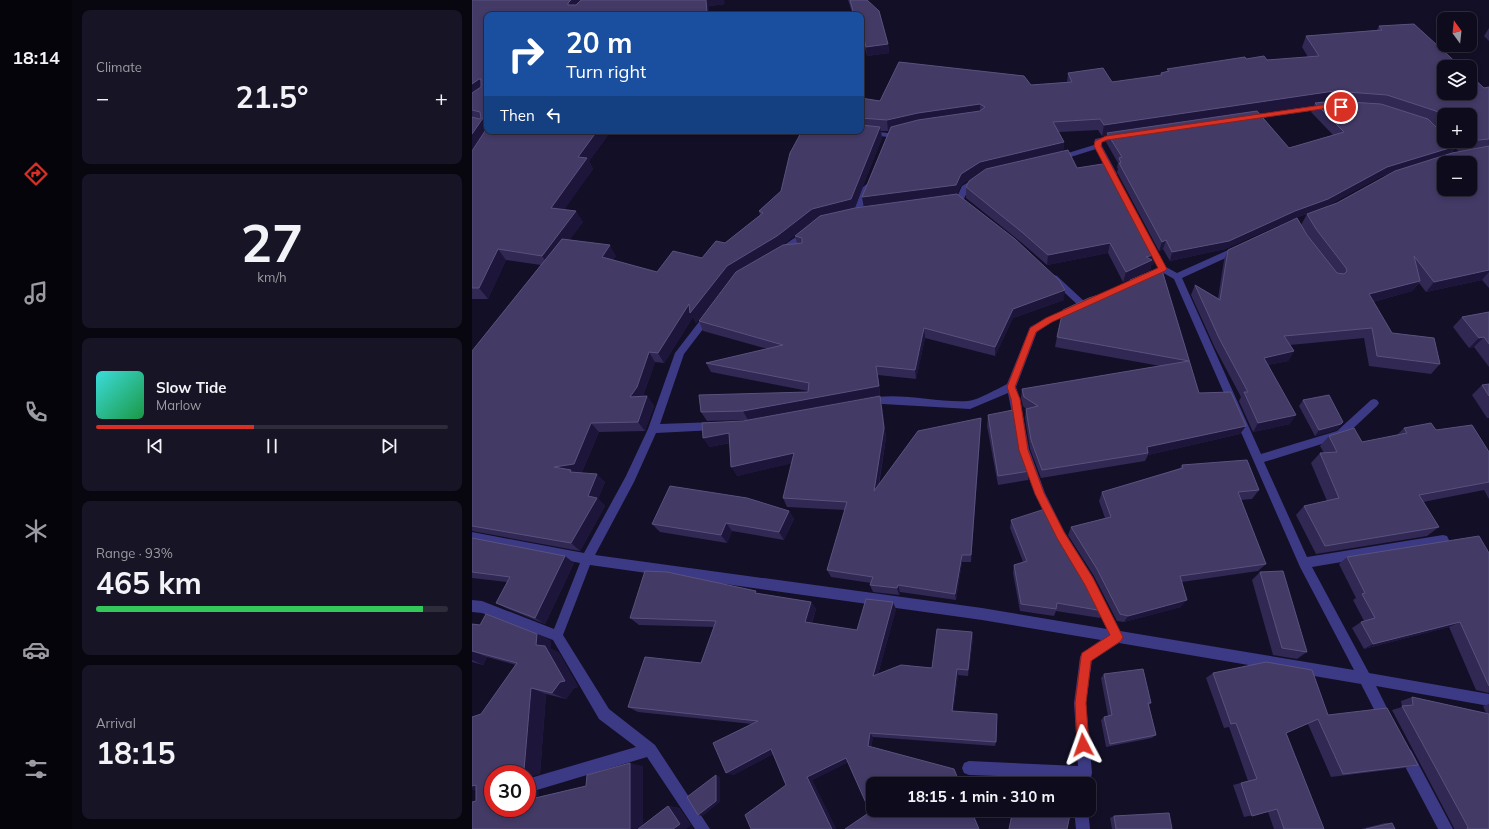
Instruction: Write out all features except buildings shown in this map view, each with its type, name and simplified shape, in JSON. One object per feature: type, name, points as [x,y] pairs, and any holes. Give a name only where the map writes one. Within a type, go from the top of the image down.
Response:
[{"type":"street","points":[[1236,119],[1336,106]]},
{"type":"street","points":[[864,133],[887,139],[911,130]]},
{"type":"street","points":[[1116,180],[1098,146],[1098,141],[1129,134]]},
{"type":"street","points":[[1053,160],[1098,146]]},
{"type":"street","points":[[959,201],[966,188],[983,176]]},
{"type":"street","points":[[857,214],[871,177]]},
{"type":"street","points":[[770,258],[784,250],[813,227]]},
{"type":"street","points":[[1145,235],[1155,272]]},
{"type":"street","points":[[1117,637],[1089,581],[1060,535],[1040,494],[1024,450],[1015,399],[1011,387],[1033,330],[1049,320],[1155,272],[1177,277],[1246,245]]},
{"type":"street","points":[[784,250],[800,250]]},
{"type":"street","points":[[1045,270],[1090,301]]},
{"type":"street","points":[[1177,277],[1304,563],[1394,733]]},
{"type":"street","points":[[556,636],[587,559],[630,479],[653,429],[680,353],[713,310]]},
{"type":"street","points":[[856,405],[883,400],[936,404],[970,404],[1011,387]]},
{"type":"street","points":[[1258,459],[1340,434],[1374,404]]},
{"type":"street","points":[[653,429],[725,426]]},
{"type":"street","points":[[472,537],[587,559],[982,614],[1489,700]]},
{"type":"street","points":[[1304,563],[1443,540]]},
{"type":"street","points":[[472,606],[482,607],[556,636],[604,714],[650,750],[703,829]]},
{"type":"street","points":[[1084,777],[1080,703],[1086,657],[1117,637]]},
{"type":"street","points":[[1402,746],[1446,829]]},
{"type":"street","points":[[536,783],[650,750]]},
{"type":"street","points":[[969,768],[1072,777]]},
{"type":"street","points":[[1082,817],[1083,829]]},
{"type":"route","points":[[1083,745],[1080,703],[1086,657],[1117,637],[1089,581],[1060,535],[1040,494],[1024,450],[1015,399],[1011,387],[1033,330],[1049,320],[1163,269],[1098,146],[1098,141],[1106,138],[1329,106],[1341,107]]}]
